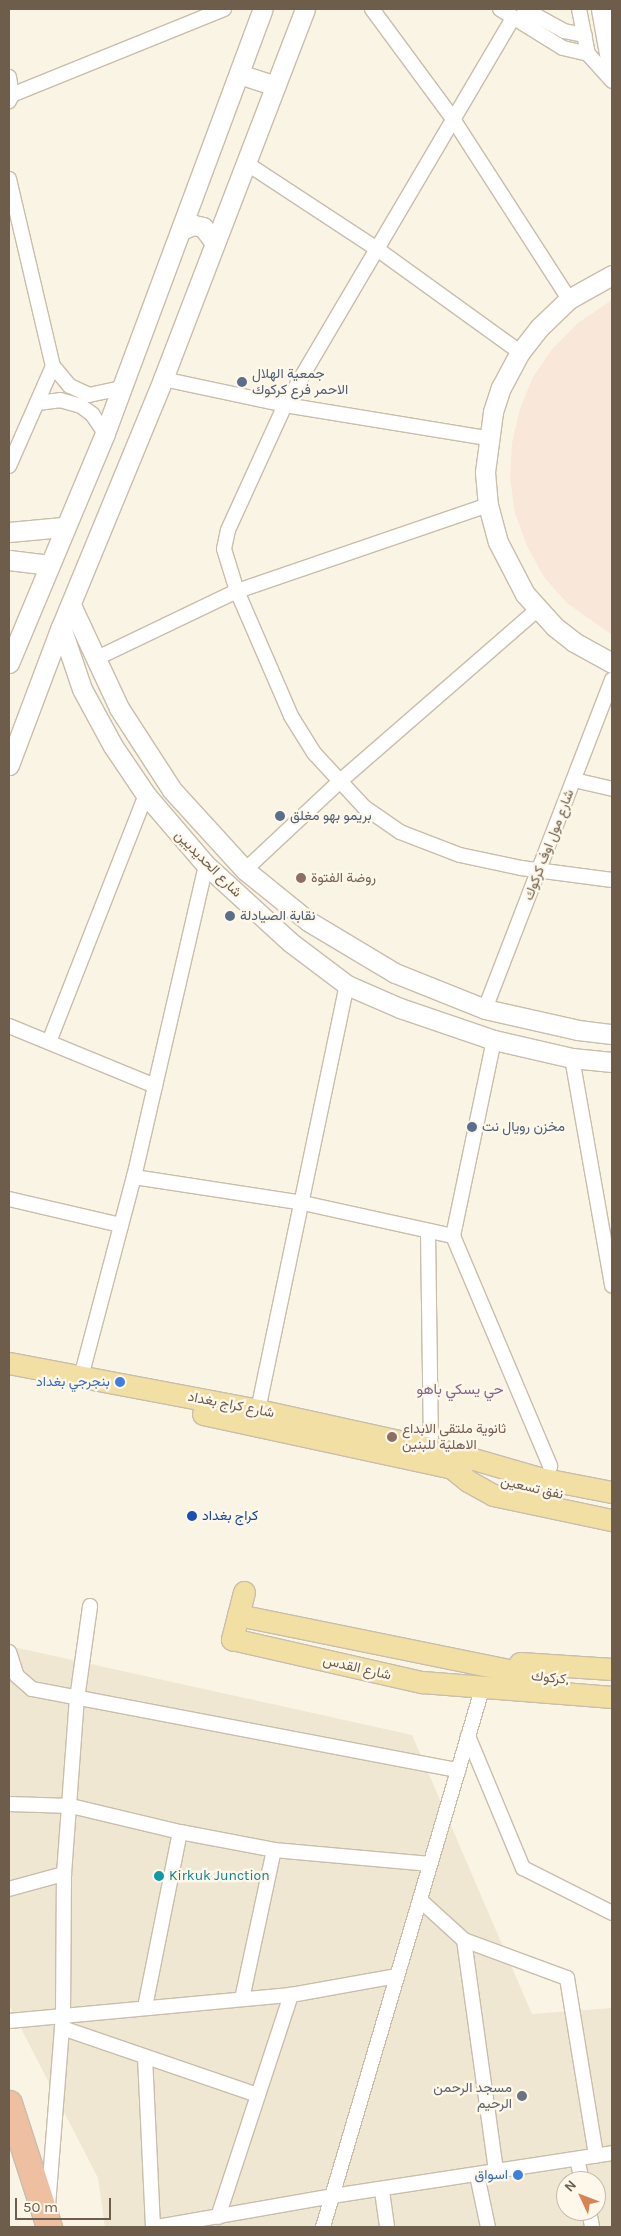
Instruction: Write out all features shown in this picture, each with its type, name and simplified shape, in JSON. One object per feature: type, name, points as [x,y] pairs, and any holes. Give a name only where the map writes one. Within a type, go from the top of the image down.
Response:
[{"type":"highway","points":[[9,2102],[48,2222]]},
{"type":"main road","name":"شارع كراج بغداد","points":[[9,1363],[258,1410],[431,1448],[453,1461]]},
{"type":"main road","name":"شارع كراج بغداد","points":[[9,1376],[453,1461]]},
{"type":"main road","points":[[612,1478],[483,1454],[453,1461],[468,1481],[493,1495],[612,1520]]},
{"type":"main road","name":"نفق تسعين","points":[[453,1461],[612,1492]]},
{"type":"main road","name":"نفق تسعين","points":[[453,1461],[612,1505]]},
{"type":"main road","points":[[238,1615],[244,1592]]},
{"type":"main road","name":"شارع القدس","points":[[238,1615],[486,1677],[400,1678],[232,1639],[238,1615]]},
{"type":"main road","points":[[486,1677],[527,1662],[612,1669]]},
{"type":"main road","points":[[486,1677],[612,1697]]},
{"type":"main road","points":[[486,1677],[533,1702],[612,1711]]},
{"type":"main road","name":"كركوك,","points":[[486,1677],[612,1684]]},
{"type":"street","points":[[9,77],[10,98],[224,9]]},
{"type":"street","points":[[9,663],[63,527],[105,433],[263,9]]},
{"type":"street","points":[[9,765],[61,627],[163,379],[305,9]]},
{"type":"street","points":[[372,9],[453,120],[569,299]]},
{"type":"street","points":[[500,9],[519,13],[564,31],[585,35]]},
{"type":"street","points":[[580,9],[588,54],[612,81]]},
{"type":"street","points":[[601,9],[612,70]]},
{"type":"street","points":[[519,13],[453,120],[285,405],[225,539],[226,560],[237,591],[292,716],[314,752],[339,782],[371,814],[412,838],[483,861],[612,880]]},
{"type":"street","points":[[519,13],[563,48],[588,54]]},
{"type":"street","points":[[239,74],[275,86]]},
{"type":"street","points":[[246,163],[377,248],[520,352]]},
{"type":"street","points":[[9,179],[54,366],[70,386],[89,395],[102,395],[122,388]]},
{"type":"street","points":[[181,230],[194,225],[203,227],[215,244]]},
{"type":"street","points":[[612,274],[569,299],[539,328],[520,352],[502,387],[487,438],[485,472],[488,505],[505,560],[538,609],[574,642],[612,663]]},
{"type":"street","points":[[9,466],[54,366]]},
{"type":"street","points":[[163,379],[285,405],[487,438]]},
{"type":"street","points":[[37,403],[60,400],[76,404],[92,414],[105,433]]},
{"type":"street","points":[[95,659],[237,591],[488,505]]},
{"type":"street","points":[[9,532],[63,527]]},
{"type":"street","points":[[9,560],[48,565]]},
{"type":"street","name":"شارع الحديديين","points":[[71,605],[119,708],[151,761],[188,810],[245,870],[308,921],[395,973],[485,1009],[578,1030],[612,1034]]},
{"type":"street","points":[[245,870],[339,782],[538,609]]},
{"type":"street","name":"شارع الحديديين","points":[[61,627],[82,689],[113,746],[146,795],[206,865],[290,942],[347,985],[400,1008],[494,1040],[572,1058],[612,1062]]},
{"type":"street","name":"شارع مول اوف كركوك","points":[[485,1009],[612,680]]},
{"type":"street","points":[[574,780],[612,789]]},
{"type":"street","points":[[49,1042],[146,795]]},
{"type":"street","points":[[81,1377],[134,1177],[206,865]]},
{"type":"street","points":[[290,942],[308,921]]},
{"type":"street","points":[[258,1410],[303,1203],[347,985]]},
{"type":"street","points":[[9,1026],[155,1086]]},
{"type":"street","points":[[494,1040],[453,1236],[550,1466]]},
{"type":"street","points":[[572,1058],[612,1286]]},
{"type":"street","points":[[134,1177],[303,1203],[453,1236]]},
{"type":"street","points":[[9,1199],[120,1225]]},
{"type":"street","points":[[428,1232],[431,1448]]},
{"type":"street","points":[[48,2222],[63,2014],[64,1874],[71,1806],[77,1699],[90,1606]]},
{"type":"street","points":[[9,1652],[17,1676],[28,1687],[77,1699],[458,1770]]},
{"type":"street","points":[[323,2227],[486,1677]]},
{"type":"street","points":[[468,1736],[524,1868],[612,1913]]},
{"type":"street","points":[[9,1804],[71,1806],[180,1832],[274,1850],[430,1864]]},
{"type":"street","points":[[145,2007],[180,1832]]},
{"type":"street","points":[[242,1999],[274,1850]]},
{"type":"street","points":[[9,1889],[64,1874]]},
{"type":"street","points":[[420,1900],[464,1940],[567,1978],[596,2156]]},
{"type":"street","points":[[464,1940],[496,2172]]},
{"type":"street","points":[[9,2021],[63,2014],[291,1995],[397,1976]]},
{"type":"street","points":[[218,2217],[291,1995]]},
{"type":"street","points":[[62,2028],[258,2096]]},
{"type":"street","points":[[145,2057],[153,2227]]},
{"type":"street","points":[[157,2227],[332,2196],[382,2190],[612,2153]]},
{"type":"street","points":[[576,2159],[579,2171]]},
{"type":"street","points":[[476,2175],[488,2227]]},
{"type":"street","points":[[382,2190],[387,2227]]},
{"type":"shaded area","points":[[612,300],[612,635],[567,603],[544,577],[527,546],[515,513],[510,478],[512,443],[520,409],[533,377],[553,348],[578,323]]},
{"type":"shaded area","points":[[9,1646],[412,1735],[532,2014],[612,2008],[612,2227],[105,2227],[98,2178],[9,2005]]},
{"type":"place","name":"جمعية الهلال الاحمر فرع كركوك","points":[[242,382]]},
{"type":"place","name":"بريمو بهو مغلق","points":[[280,816]]},
{"type":"place","name":"روضة الفتوة","points":[[301,878]]},
{"type":"place","name":"نقابة الصيادلة","points":[[230,916]]},
{"type":"place","name":"مخزن رويال نت","points":[[472,1127]]},
{"type":"place","name":"بنجرجي بغداد","points":[[120,1382]]},
{"type":"place","name":"ثانوية ملتقى الابداع الاهلية للبنين","points":[[392,1437]]},
{"type":"place","name":"كراج بغداد","points":[[192,1516]]},
{"type":"place","name":"Kirkuk Junction","points":[[159,1876]]},
{"type":"place","name":"مسجد الرحمن الرحيم","points":[[522,2096]]},
{"type":"place","name":"اسواق","points":[[518,2175]]},
{"type":"district","name":"حي يسكي باهو","points":[[460,1390]]}]
